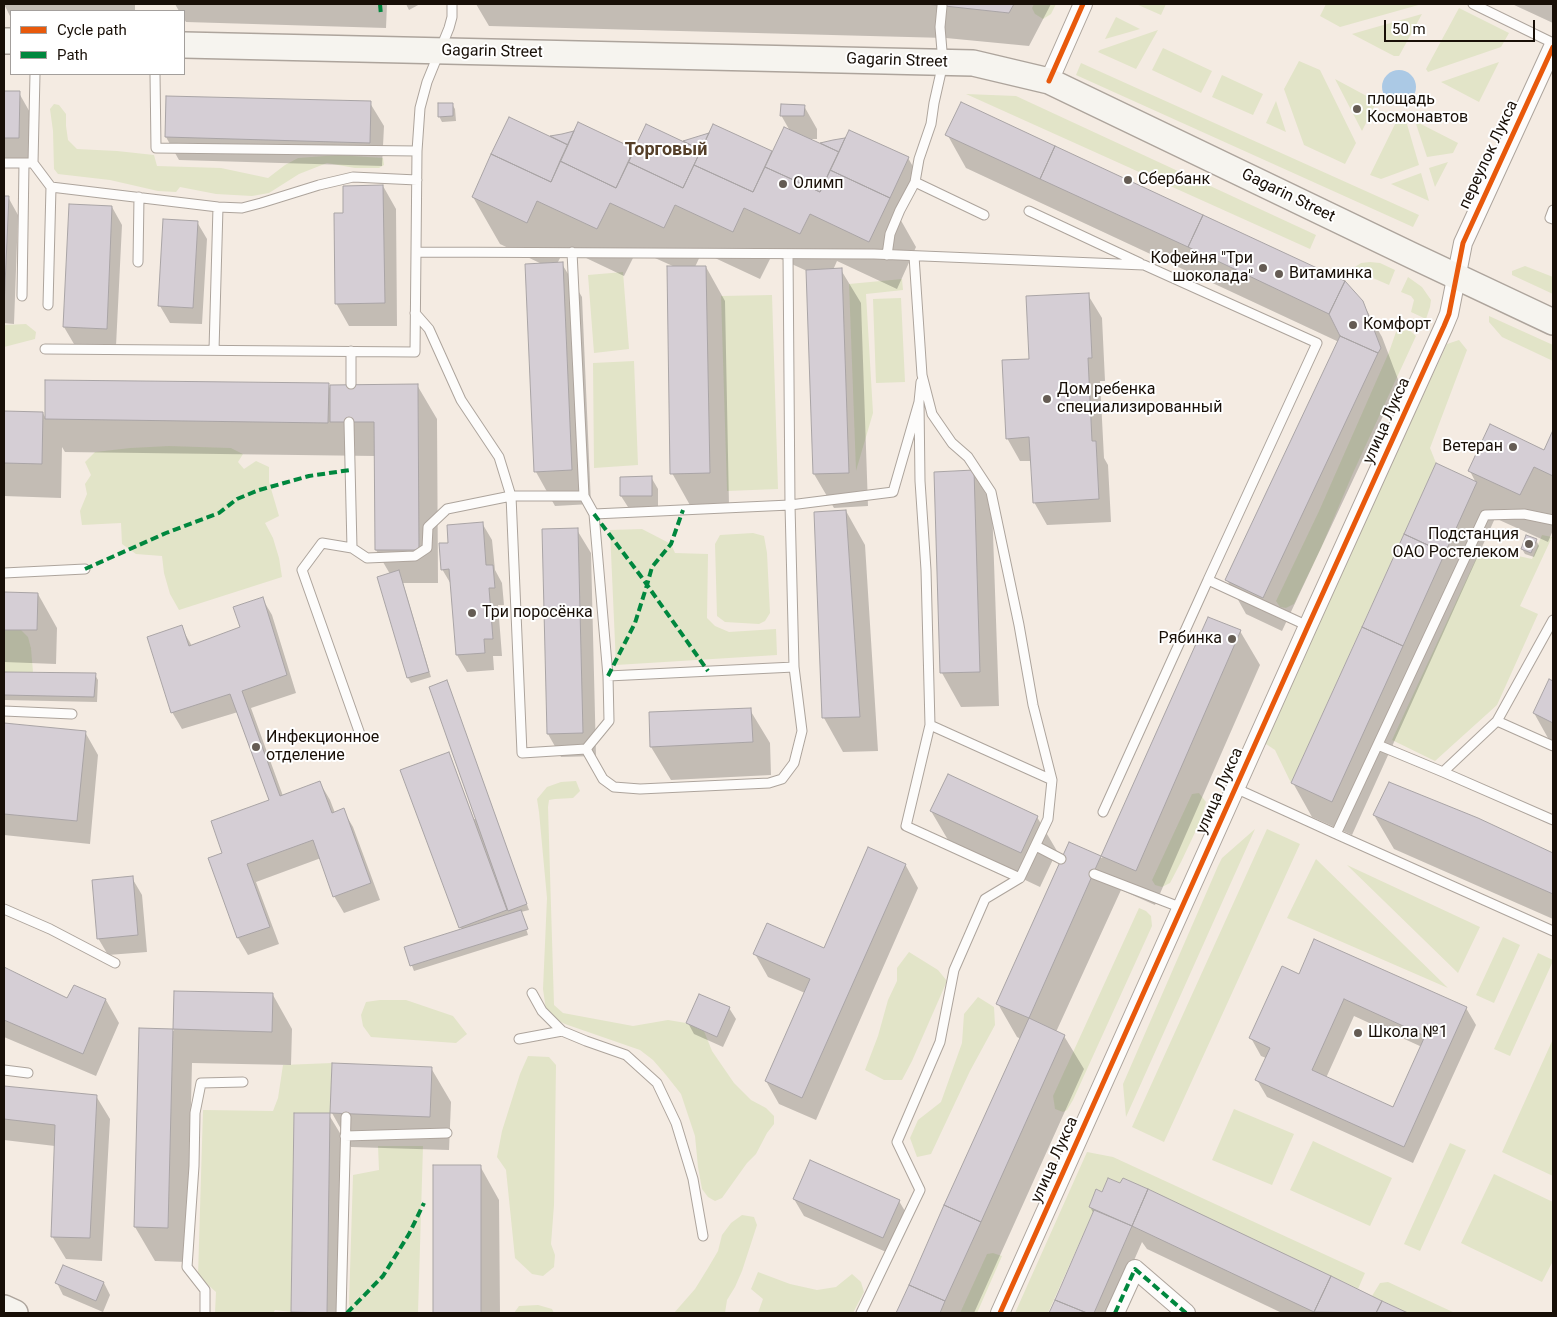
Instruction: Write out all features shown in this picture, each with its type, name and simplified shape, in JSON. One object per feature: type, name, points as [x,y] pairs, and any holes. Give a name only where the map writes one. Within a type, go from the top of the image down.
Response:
[{"type":"main road","name":"Gagarin Street","points":[[185,45],[973,63],[1049,81],[1553,322]]},
{"type":"main road","points":[[4,1308],[15,1313]]},
{"type":"street","points":[[1049,81],[1083,4]]},
{"type":"street","name":"переулок Лукса","points":[[1456,276],[1461,250],[1468,231],[1553,47]]},
{"type":"street","name":"улица Лукса","points":[[1000,1313],[1444,326],[1449,314],[1456,276]]},
{"type":"street","points":[[1115,1313],[1135,1269],[1186,1313]]},
{"type":"lane","points":[[45,349],[415,352],[417,151],[420,108],[423,95],[449,28],[452,17],[452,4]]},
{"type":"lane","points":[[1473,4],[1553,43]]},
{"type":"lane","points":[[887,254],[890,234],[915,182],[919,159],[931,124],[943,63],[940,27],[942,6]]},
{"type":"lane","points":[[22,296],[35,75]]},
{"type":"lane","points":[[155,75],[156,148],[417,151]]},
{"type":"lane","points":[[4,163],[29,163],[51,187],[218,207],[242,208],[319,185],[354,177],[417,180]]},
{"type":"lane","points":[[915,182],[984,215]]},
{"type":"lane","points":[[48,305],[51,187]]},
{"type":"lane","points":[[138,198],[138,262]]},
{"type":"lane","points":[[214,350],[218,207]]},
{"type":"lane","points":[[1553,210],[1550,218],[1553,219]]},
{"type":"lane","points":[[1029,211],[1317,343],[1103,812]]},
{"type":"lane","points":[[416,252],[887,254],[1144,265]]},
{"type":"lane","points":[[415,313],[429,329],[461,400],[499,457],[512,496],[522,753],[586,749],[609,721],[608,676],[594,514],[584,496],[572,252]]},
{"type":"lane","points":[[586,749],[603,779],[614,787],[650,789],[769,783],[782,779],[794,763],[802,732],[794,667],[790,505],[788,254]]},
{"type":"lane","points":[[914,256],[922,375],[919,402],[920,481],[926,570],[930,725],[906,826],[1020,878]]},
{"type":"lane","points":[[350,351],[351,384]]},
{"type":"lane","points":[[860,1313],[920,1190],[897,1142],[940,1042],[954,970],[985,899],[1020,878],[1048,819],[1052,780],[1033,705],[1019,625],[991,492],[968,457],[952,443],[932,414],[922,375]]},
{"type":"lane","points":[[594,514],[790,505],[893,492],[919,402]]},
{"type":"lane","points":[[349,422],[352,548]]},
{"type":"lane","points":[[361,737],[302,570],[322,543],[352,548],[367,558],[415,556],[427,548],[428,527],[447,509],[512,496],[584,496]]},
{"type":"lane","points":[[1336,834],[1485,515],[1524,514],[1553,520]]},
{"type":"lane","points":[[4,573],[85,569]]},
{"type":"lane","points":[[1208,580],[1308,626]]},
{"type":"lane","points":[[1443,772],[1497,721],[1553,620]]},
{"type":"lane","points":[[608,676],[794,667]]},
{"type":"lane","points":[[4,710],[72,714]]},
{"type":"lane","points":[[1497,721],[1553,746]]},
{"type":"lane","points":[[930,725],[1052,780]]},
{"type":"lane","points":[[1378,745],[1553,820]]},
{"type":"lane","points":[[1235,788],[1553,931]]},
{"type":"lane","points":[[1036,846],[1061,859]]},
{"type":"lane","points":[[1094,874],[1182,908]]},
{"type":"lane","points":[[4,909],[50,929],[116,962]]},
{"type":"lane","points":[[532,993],[542,1011],[562,1031],[586,1042],[626,1055],[658,1083],[676,1123],[693,1179],[703,1236]]},
{"type":"lane","points":[[520,1039],[562,1031]]},
{"type":"lane","points":[[4,1070],[28,1073]]},
{"type":"lane","points":[[205,1313],[205,1290],[187,1266],[194,1166],[195,1114],[201,1082],[243,1082]]},
{"type":"lane","points":[[341,1313],[346,1117]]},
{"type":"lane","points":[[345,1136],[447,1133]]},
{"type":"green space","points":[[1034,4],[1056,4],[1051,14],[1043,19],[1035,14],[1032,8]]},
{"type":"green space","points":[[1136,4],[1166,4],[1161,15]]},
{"type":"green space","points":[[1326,4],[1422,4],[1340,27],[1320,16]]},
{"type":"green space","points":[[1459,8],[1509,33],[1501,47],[1428,72],[1426,69]]},
{"type":"green space","points":[[1422,14],[1399,56],[1394,56],[1352,34]]},
{"type":"green space","points":[[1116,17],[1140,29],[1105,39]]},
{"type":"green space","points":[[1158,30],[1136,69],[1098,52],[1100,50]]},
{"type":"green space","points":[[1163,48],[1212,71],[1201,93],[1152,70]]},
{"type":"green space","points":[[1299,61],[1320,70],[1356,143],[1345,164],[1304,145],[1284,89]]},
{"type":"green space","points":[[1499,62],[1479,102],[1441,82]]},
{"type":"green space","points":[[1081,63],[1419,215],[1413,227],[1076,75]]},
{"type":"green space","points":[[1222,75],[1263,94],[1253,115],[1212,97]]},
{"type":"green space","points":[[1335,79],[1374,100],[1376,103],[1362,131]]},
{"type":"green space","points":[[966,94],[1016,96],[1316,235],[1310,249]]},
{"type":"green space","points":[[1276,101],[1286,132],[1266,123]]},
{"type":"green space","points":[[54,104],[59,105],[66,114],[68,140],[77,149],[154,155],[157,166],[221,168],[268,178],[298,158],[338,155],[383,158],[384,165],[379,168],[355,168],[327,163],[299,174],[269,193],[252,196],[216,194],[180,187],[176,192],[158,191],[110,180],[58,174],[54,169],[53,131],[50,109]]},
{"type":"green space","points":[[1404,114],[1419,165],[1381,179],[1370,175],[1399,116]]},
{"type":"green space","points":[[1415,121],[1458,143],[1453,153],[1427,157]]},
{"type":"green space","points":[[1448,162],[1435,187],[1429,168]]},
{"type":"green space","points":[[1421,173],[1429,201],[1391,184]]},
{"type":"green space","points":[[1361,263],[1380,263],[1395,270],[1389,285],[1352,269]]},
{"type":"green space","points":[[1525,266],[1553,277],[1553,294],[1512,275],[1512,271]]},
{"type":"green space","points":[[623,272],[629,349],[594,353],[588,275]]},
{"type":"green space","points":[[1408,277],[1422,287],[1431,300],[1426,319],[1411,312],[1414,300],[1411,296],[1401,292]]},
{"type":"green space","points":[[902,279],[903,290],[866,294],[873,413],[856,471],[849,284]]},
{"type":"green space","points":[[772,295],[778,489],[727,491],[721,296]]},
{"type":"green space","points":[[901,298],[905,382],[876,383],[873,299]]},
{"type":"green space","points":[[1489,316],[1553,345],[1553,361],[1502,337],[1489,322]]},
{"type":"green space","points":[[26,324],[36,332],[35,339],[4,347],[4,325]]},
{"type":"green space","points":[[1409,330],[1416,336],[1321,548],[1294,604],[1286,608],[1280,607],[1276,601],[1319,511],[1396,332]]},
{"type":"green space","points":[[1459,340],[1467,350],[1430,448],[1436,463],[1291,783],[1275,750],[1263,742],[1447,344]]},
{"type":"green space","points":[[634,361],[638,465],[594,468],[593,363]]},
{"type":"green space","points":[[169,446],[231,448],[243,454],[238,462],[244,469],[256,461],[269,467],[269,482],[279,516],[265,523],[273,538],[282,577],[179,610],[170,594],[164,573],[162,556],[136,554],[122,544],[121,523],[82,525],[80,511],[87,494],[85,484],[91,475],[85,462],[95,452]]},
{"type":"green space","points":[[642,529],[671,544],[675,553],[708,554],[707,618],[715,626],[729,632],[776,629],[777,655],[616,665],[610,530]]},
{"type":"green space","points":[[753,533],[764,536],[767,553],[770,613],[765,621],[759,624],[725,622],[717,616],[715,544],[720,535]]},
{"type":"green space","points":[[1542,535],[1552,537],[1520,606],[1538,614],[1497,705],[1435,761],[1392,740],[1481,548],[1532,559]]},
{"type":"green space","points":[[4,630],[21,630],[28,637],[33,672],[4,672]]},
{"type":"green space","points":[[576,781],[580,791],[573,798],[549,800],[548,807],[554,1005],[563,1013],[633,1026],[668,1020],[686,1023],[704,1031],[712,1051],[734,1083],[751,1100],[766,1108],[774,1116],[774,1124],[756,1154],[747,1163],[722,1198],[715,1201],[708,1197],[702,1189],[695,1136],[681,1094],[653,1060],[640,1050],[565,1024],[555,1019],[546,1010],[543,989],[547,898],[537,799],[547,787],[561,782]]},
{"type":"green space","points":[[1199,793],[1206,802],[1200,822],[1181,862],[1170,883],[1162,887],[1155,885],[1152,880],[1192,794]]},
{"type":"green space","points":[[1255,829],[1126,1117],[1123,1084],[1218,866],[1222,858]]},
{"type":"green space","points":[[1267,829],[1300,844],[1164,1142],[1132,1127]]},
{"type":"green space","points":[[1316,859],[1448,988],[1287,918]]},
{"type":"green space","points":[[1347,865],[1480,927],[1458,973]]},
{"type":"green space","points":[[1139,908],[1151,916],[1152,926],[1073,1100],[1067,1110],[1063,1112],[1055,1109],[1053,1096]]},
{"type":"green space","points":[[1503,937],[1520,945],[1494,1003],[1476,995]]},
{"type":"green space","points":[[909,952],[938,970],[947,981],[902,1080],[884,1080],[865,1070],[878,1036],[888,1000],[897,981],[897,968]]},
{"type":"green space","points":[[1538,953],[1553,961],[1510,1056],[1494,1049]]},
{"type":"green space","points":[[978,997],[994,1007],[995,1025],[970,1071],[931,1154],[917,1157],[910,1138],[918,1120],[941,1102],[962,1043],[964,1014]]},
{"type":"green space","points":[[406,1000],[453,1016],[467,1034],[456,1043],[371,1037],[363,1026],[361,1015],[366,1002]]},
{"type":"green space","points":[[1553,1039],[1553,1176],[1502,1152]]},
{"type":"green space","points":[[528,1056],[549,1057],[556,1065],[554,1205],[551,1244],[555,1255],[554,1267],[543,1276],[532,1274],[515,1258],[506,1170],[497,1157],[502,1131],[520,1074]]},
{"type":"green space","points":[[332,1063],[330,1113],[294,1113],[291,1312],[275,1310],[273,1313],[215,1313],[216,1292],[198,1276],[203,1110],[273,1111],[278,1098],[283,1065]]},
{"type":"green space","points":[[1234,1109],[1294,1134],[1272,1185],[1212,1160]]},
{"type":"green space","points":[[1313,1141],[1392,1178],[1370,1226],[1290,1190]]},
{"type":"green space","points":[[1450,1143],[1466,1150],[1420,1251],[1404,1244]]},
{"type":"green space","points":[[378,1146],[423,1146],[418,1313],[352,1313],[349,1304],[353,1175],[379,1170]]},
{"type":"green space","points":[[1087,1152],[1113,1157],[1365,1273],[1358,1289],[1123,1178],[1120,1183],[1108,1178],[1102,1192],[1096,1190],[1089,1207],[1094,1210],[1048,1313],[1015,1313]]},
{"type":"green space","points":[[1494,1174],[1553,1202],[1553,1261],[1542,1282],[1461,1243]]},
{"type":"green space","points":[[742,1215],[754,1217],[757,1225],[742,1271],[727,1300],[725,1313],[674,1313],[695,1289],[708,1268],[718,1251],[722,1235],[731,1223]]},
{"type":"green space","points":[[993,1253],[1002,1256],[977,1313],[960,1313],[987,1254]]},
{"type":"green space","points":[[758,1272],[790,1284],[817,1290],[836,1287],[852,1274],[861,1282],[864,1292],[853,1313],[758,1313],[763,1299],[751,1289]]},
{"type":"green space","points":[[1388,1282],[1455,1313],[1408,1313],[1372,1296],[1380,1283]]},
{"type":"green space","points":[[538,1305],[552,1309],[554,1313],[514,1313],[519,1306]]},
{"type":"water","points":[[1399,70],[1406,71],[1411,75],[1415,80],[1415,94],[1411,99],[1406,103],[1399,104],[1392,103],[1387,99],[1383,94],[1382,87],[1383,80],[1387,75],[1392,71]]},
{"type":"building","points":[[926,4],[1014,4],[1009,13]]},
{"type":"building","points":[[4,91],[20,91],[19,138],[4,138]]},
{"type":"building","points":[[166,96],[371,101],[370,143],[165,137]]},
{"type":"building","points":[[961,102],[1055,146],[1040,179],[945,135]]},
{"type":"building","points":[[438,103],[453,103],[453,116],[438,117]]},
{"type":"building","points":[[781,104],[805,105],[804,116],[780,116]]},
{"type":"building","points":[[509,117],[568,145],[551,182],[491,154]]},
{"type":"building","points":[[578,122],[635,149],[616,188],[560,161]]},
{"type":"building","points":[[646,124],[701,150],[683,188],[628,162]]},
{"type":"building","points":[[713,124],[772,151],[753,192],[694,165]]},
{"type":"building","points":[[784,127],[839,152],[820,192],[765,167]]},
{"type":"building","points":[[849,130],[909,157],[890,198],[830,170]]},
{"type":"building","points":[[574,131],[568,145],[550,136],[562,134]]},
{"type":"building","points":[[709,133],[701,150],[683,141]]},
{"type":"building","points":[[845,138],[839,152],[820,143],[833,140]]},
{"type":"building","points":[[1055,146],[1203,215],[1188,247],[1040,179]]},
{"type":"building","points":[[491,154],[551,182],[560,161],[616,188],[628,162],[683,188],[694,165],[753,192],[765,167],[820,192],[830,170],[890,198],[869,242],[810,214],[800,234],[744,208],[733,232],[675,205],[664,228],[610,203],[597,229],[537,201],[527,223],[472,197]]},
{"type":"building","points":[[383,185],[385,303],[335,304],[334,213],[343,213],[343,186]]},
{"type":"building","points":[[4,196],[9,196],[4,307]]},
{"type":"building","points":[[69,204],[112,206],[107,329],[63,327]]},
{"type":"building","points":[[1203,215],[1345,281],[1329,314],[1188,247]]},
{"type":"building","points":[[163,219],[198,221],[193,308],[158,306]]},
{"type":"building","points":[[563,262],[572,470],[534,472],[525,264]]},
{"type":"building","points":[[667,266],[706,266],[710,473],[670,474]]},
{"type":"building","points":[[842,268],[849,473],[813,474],[806,270]]},
{"type":"building","name":"Комфорт","points":[[1345,281],[1363,301],[1381,348],[1378,353],[1340,336],[1329,314]]},
{"type":"building","name":"Дом ребенка специализированный","points":[[1089,293],[1092,358],[1088,358],[1092,441],[1096,441],[1099,499],[1033,503],[1029,437],[1006,439],[1002,360],[1029,359],[1026,296]]},
{"type":"building","points":[[1340,336],[1378,353],[1263,598],[1225,580]]},
{"type":"building","points":[[45,380],[329,383],[328,423],[45,419]]},
{"type":"building","points":[[418,384],[419,550],[375,550],[374,422],[330,422],[330,385]]},
{"type":"building","points":[[4,411],[43,412],[42,464],[4,463]]},
{"type":"building","points":[[1490,424],[1544,450],[1553,430],[1553,476],[1534,467],[1520,495],[1468,471]]},
{"type":"building","points":[[1436,463],[1477,482],[1445,553],[1404,534]]},
{"type":"building","points":[[974,470],[980,672],[940,673],[934,472]]},
{"type":"building","points":[[652,476],[652,496],[620,496],[620,477]]},
{"type":"building","points":[[846,510],[860,717],[822,718],[814,512]]},
{"type":"building","name":"Три поросёнка","points":[[483,522],[486,565],[493,565],[495,588],[489,588],[493,639],[484,639],[485,653],[456,655],[449,569],[441,570],[439,543],[448,543],[447,525]]},
{"type":"building","points":[[578,528],[583,733],[547,734],[542,529]]},
{"type":"building","points":[[1404,534],[1445,553],[1403,646],[1362,627]]},
{"type":"building","name":"Подстанция ОАО Ростелеком","points":[[1526,535],[1537,539],[1531,553],[1521,549]]},
{"type":"building","points":[[399,570],[429,672],[407,678],[377,577]]},
{"type":"building","points":[[4,592],[38,593],[37,630],[4,630]]},
{"type":"building","name":"Инфекционное отделение","points":[[263,597],[287,675],[242,691],[280,796],[320,781],[332,813],[344,808],[371,883],[333,897],[313,840],[247,864],[270,927],[237,938],[208,858],[222,853],[211,821],[269,800],[230,694],[171,713],[147,637],[182,625],[189,646],[240,627],[233,607]]},
{"type":"building","points":[[1208,617],[1241,630],[1136,871],[1101,856]]},
{"type":"building","points":[[1362,627],[1403,646],[1332,802],[1291,783]]},
{"type":"building","points":[[4,672],[96,673],[94,697],[4,695]]},
{"type":"building","points":[[1549,679],[1553,681],[1553,723],[1533,713]]},
{"type":"building","points":[[447,680],[527,904],[508,911],[429,687]]},
{"type":"building","points":[[751,708],[753,742],[650,747],[649,712]]},
{"type":"building","points":[[4,723],[86,731],[77,821],[4,814]]},
{"type":"building","points":[[449,752],[507,910],[459,928],[400,770]]},
{"type":"building","points":[[948,774],[1038,816],[1021,853],[930,811]]},
{"type":"building","points":[[1389,782],[1478,818],[1553,853],[1553,894],[1373,815]]},
{"type":"building","points":[[1069,842],[1101,856],[1029,1018],[996,1004]]},
{"type":"building","points":[[868,847],[906,864],[802,1098],[765,1081],[810,979],[753,954],[767,923],[824,948]]},
{"type":"building","points":[[133,876],[138,935],[97,939],[92,880]]},
{"type":"building","points":[[521,910],[528,929],[410,966],[404,947]]},
{"type":"building","points":[[1314,939],[1467,1007],[1404,1147],[1255,1080],[1270,1048],[1249,1038],[1282,966],[1299,974]],"holes":[[[1344,999],[1425,1036],[1393,1107],[1312,1070]]]},
{"type":"building","points":[[4,967],[67,998],[74,985],[106,999],[83,1054],[4,1020]]},
{"type":"building","points":[[174,991],[273,993],[272,1032],[173,1029]]},
{"type":"building","points":[[699,994],[730,1007],[717,1037],[686,1023]]},
{"type":"building","points":[[1029,1018],[1065,1035],[981,1222],[944,1205]]},
{"type":"building","points":[[139,1028],[173,1029],[168,1228],[134,1227]]},
{"type":"building","points":[[332,1063],[432,1067],[430,1117],[330,1113]]},
{"type":"building","points":[[4,1086],[97,1095],[90,1238],[51,1237],[55,1125],[4,1119]]},
{"type":"building","points":[[294,1113],[330,1113],[327,1313],[291,1312]]},
{"type":"building","points":[[810,1160],[900,1200],[883,1238],[793,1199]]},
{"type":"building","points":[[433,1165],[481,1165],[481,1313],[433,1313]]},
{"type":"building","points":[[1108,1178],[1120,1183],[1123,1178],[1148,1189],[1132,1226],[1089,1207],[1096,1189],[1102,1192]]},
{"type":"building","points":[[1148,1189],[1331,1276],[1314,1312],[1132,1226]]},
{"type":"building","points":[[944,1205],[981,1222],[945,1301],[909,1285]]},
{"type":"building","points":[[1094,1210],[1132,1226],[1094,1313],[1087,1313],[1055,1300]]},
{"type":"building","points":[[63,1265],[104,1282],[96,1301],[55,1283]]},
{"type":"building","points":[[1331,1276],[1382,1301],[1376,1313],[1314,1312]]},
{"type":"building","points":[[909,1285],[945,1301],[940,1313],[896,1313]]},
{"type":"building","points":[[1055,1300],[1087,1313],[1049,1313]]},
{"type":"building","points":[[1382,1301],[1408,1313],[1376,1313]]},
{"type":"marked path","points":[[380,4],[381,15]]},
{"type":"marked path","points":[[85,569],[166,533],[219,513],[237,499],[259,490],[309,476],[350,470]]},
{"type":"marked path","points":[[608,676],[635,623],[652,567],[671,544],[683,510]]},
{"type":"marked path","points":[[594,514],[708,671]]},
{"type":"marked path","points":[[347,1313],[383,1276],[409,1234],[424,1203]]},
{"type":"marked path","points":[[1115,1313],[1135,1269],[1186,1313]]},
{"type":"cycle path","points":[[1049,81],[1083,4]]},
{"type":"cycle path","points":[[1000,1313],[1444,326],[1449,314],[1463,243],[1553,47]]},
{"type":"place","name":"площадь Космонавтов","points":[[1357,109]]},
{"type":"place","name":"Сбербанк","points":[[1128,180]]},
{"type":"place","name":"Олимп","points":[[783,184]]},
{"type":"place","name":"Кофейня \"Три шоколада\"","points":[[1263,268]]},
{"type":"place","name":"Витаминка","points":[[1279,274]]},
{"type":"place","name":"Комфорт","points":[[1353,325]]},
{"type":"place","name":"Дом ребенка специализированный","points":[[1047,399]]},
{"type":"place","name":"Ветеран","points":[[1513,447]]},
{"type":"place","name":"Подстанция ОАО Ростелеком","points":[[1529,544]]},
{"type":"place","name":"Три поросёнка","points":[[472,613]]},
{"type":"place","name":"Рябинка","points":[[1232,639]]},
{"type":"place","name":"Инфекционное отделение","points":[[256,747]]},
{"type":"place","name":"Школа №1","points":[[1358,1033]]},
{"type":"district","name":"Торговый","points":[[666,150]]}]
